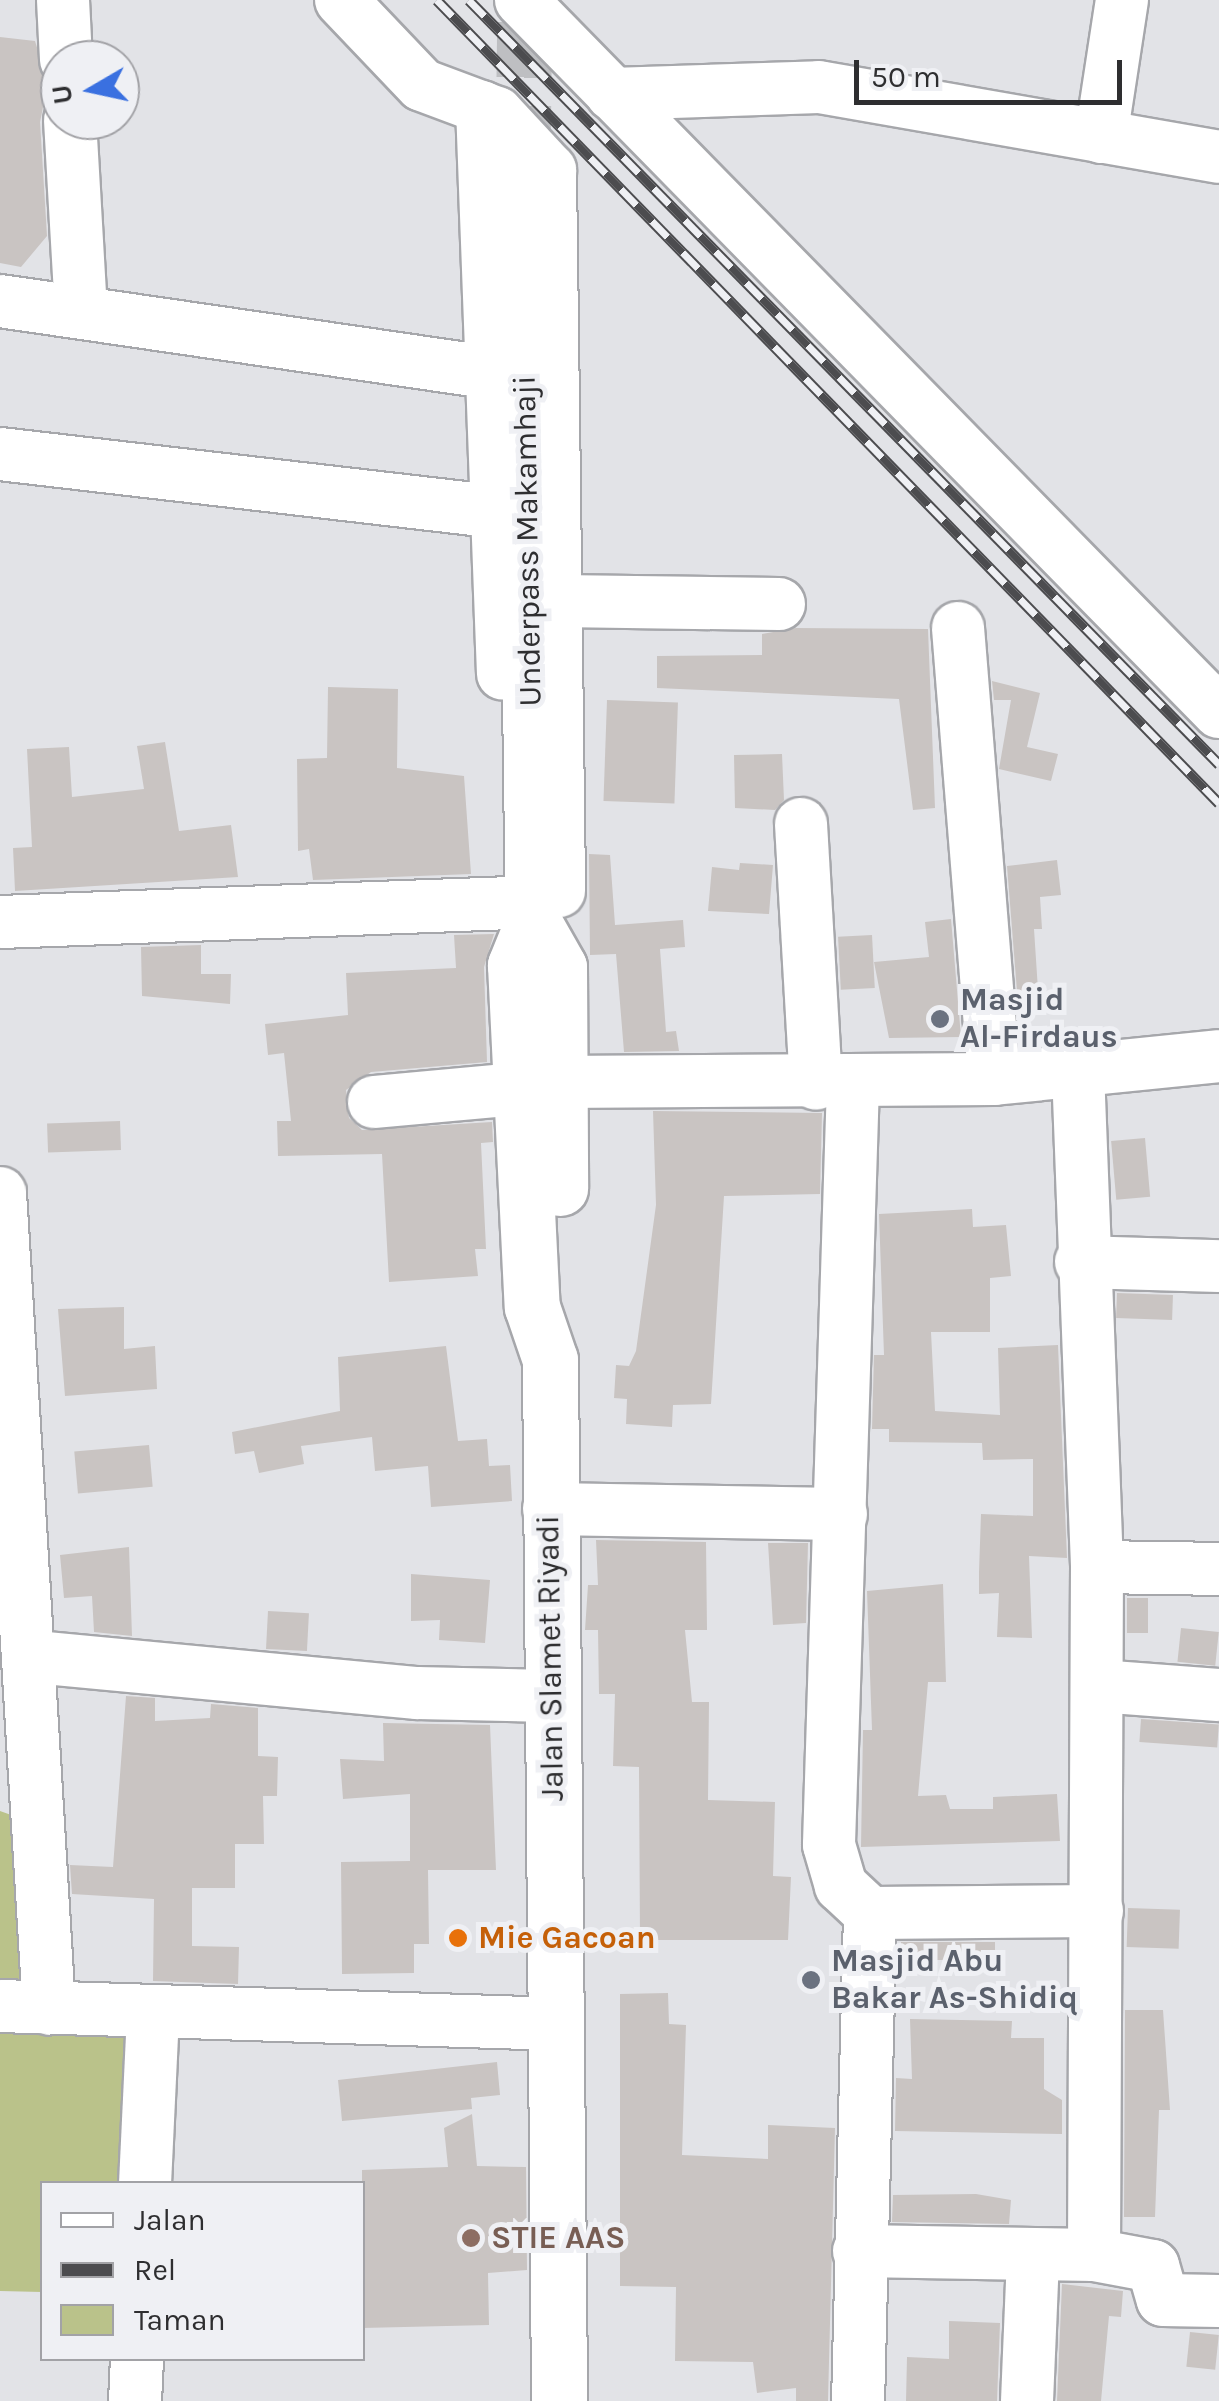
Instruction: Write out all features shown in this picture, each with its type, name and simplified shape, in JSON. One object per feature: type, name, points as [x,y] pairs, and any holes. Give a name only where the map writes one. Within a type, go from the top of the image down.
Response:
[{"type":"main road","name":"Underpass Makamhaji","points":[[524,160],[529,939],[538,1085]]},
{"type":"main road","name":"Jalan Slamet Riyadi","points":[[538,1085],[562,1304],[550,1360],[559,2401]]},
{"type":"street","points":[[62,0],[65,40]]},
{"type":"street","points":[[341,0],[422,84],[482,107],[550,170],[558,600],[529,939]]},
{"type":"street","points":[[521,0],[557,18],[612,94],[1219,712]]},
{"type":"street","points":[[1101,137],[1122,0]]},
{"type":"street","points":[[612,94],[820,87],[1219,157]]},
{"type":"street","points":[[482,107],[498,512],[529,939]]},
{"type":"street","points":[[71,140],[81,311]]},
{"type":"street","points":[[0,300],[493,372]]},
{"type":"street","points":[[0,454],[498,512]]},
{"type":"street","points":[[558,600],[780,604]]},
{"type":"street","points":[[958,628],[994,1080]]},
{"type":"street","points":[[801,824],[834,1084],[840,1514],[829,1845],[841,1886],[870,1912],[1097,1911]]},
{"type":"street","points":[[0,922],[529,939]]},
{"type":"street","points":[[374,1102],[538,1085],[994,1080],[1219,1056]]},
{"type":"street","points":[[1078,1071],[1081,1262],[1097,1567],[1094,2255]]},
{"type":"street","points":[[0,1194],[35,1657],[25,2008],[153,2016],[558,2024]]},
{"type":"street","points":[[1081,1262],[1219,1266]]},
{"type":"street","points":[[550,1509],[840,1514]]},
{"type":"street","points":[[1097,1567],[1219,1569]]},
{"type":"street","points":[[35,1657],[417,1693],[550,1696]]},
{"type":"street","points":[[1098,1686],[1219,1695]]},
{"type":"street","points":[[858,2401],[870,1912]]},
{"type":"street","points":[[145,2181],[153,2016]]},
{"type":"street","points":[[859,2250],[1094,2255],[1152,2266],[1163,2300],[1219,2301]]},
{"type":"street","points":[[1028,2401],[1032,2255]]},
{"type":"street","points":[[135,2401],[137,2361]]},
{"type":"green space","points":[[0,1811],[14,1816],[38,1997],[146,1998],[131,2181],[40,2181],[40,2292],[0,2291]]},
{"type":"building","points":[[0,37],[35,41],[40,57],[40,140],[47,236],[21,267],[0,263]]},
{"type":"building","points":[[796,628],[928,629],[935,808],[913,810],[899,699],[657,688],[657,656],[762,655],[762,634]]},
{"type":"building","points":[[992,681],[1040,693],[1027,747],[1058,754],[1051,781],[999,769],[1011,700],[994,700]]},
{"type":"building","points":[[328,687],[398,689],[397,768],[464,776],[471,874],[313,880],[309,849],[298,851],[297,759],[327,758]]},
{"type":"building","points":[[607,700],[678,702],[674,803],[603,801]]},
{"type":"building","points":[[165,742],[179,831],[231,825],[238,877],[15,891],[13,848],[32,847],[27,749],[69,747],[72,797],[144,789],[137,746]]},
{"type":"building","points":[[782,754],[784,800],[775,810],[735,808],[734,755]]},
{"type":"building","points":[[589,854],[610,855],[615,925],[683,920],[685,947],[660,949],[666,1032],[676,1031],[679,1051],[624,1052],[616,954],[590,955]]},
{"type":"building","points":[[1057,860],[1061,895],[1040,897],[1042,929],[1034,929],[1038,990],[1017,991],[1007,866]]},
{"type":"building","points":[[740,863],[773,865],[769,914],[708,911],[712,867],[739,870]]},
{"type":"building","points":[[951,919],[961,1037],[889,1038],[874,962],[929,957],[925,922]]},
{"type":"building","points":[[494,934],[484,967],[487,1062],[371,1072],[346,1090],[349,1118],[362,1130],[492,1122],[493,1142],[481,1143],[486,1249],[475,1249],[478,1276],[389,1282],[382,1154],[278,1156],[277,1121],[291,1121],[284,1053],[268,1055],[265,1024],[348,1015],[346,973],[456,968],[454,935]]},
{"type":"building","points":[[872,935],[875,988],[841,990],[838,937]]},
{"type":"building","points":[[201,945],[201,974],[231,974],[230,1004],[142,996],[141,947]]},
{"type":"building","points":[[653,1111],[822,1113],[820,1194],[724,1196],[711,1404],[673,1405],[672,1427],[626,1424],[627,1399],[614,1398],[616,1365],[629,1366],[636,1351],[656,1205]]},
{"type":"building","points":[[120,1121],[121,1150],[48,1153],[47,1124]]},
{"type":"building","points":[[1145,1138],[1150,1197],[1116,1200],[1111,1141]]},
{"type":"building","points":[[972,1209],[973,1227],[1006,1225],[1011,1276],[990,1278],[990,1332],[931,1332],[935,1411],[1000,1415],[998,1348],[1058,1345],[1067,1558],[1029,1556],[1032,1638],[997,1637],[999,1593],[979,1594],[979,1572],[981,1514],[1033,1516],[1033,1459],[983,1460],[982,1443],[889,1442],[889,1429],[872,1429],[874,1355],[884,1355],[879,1214]]},
{"type":"building","points":[[1117,1293],[1173,1295],[1172,1320],[1116,1318]]},
{"type":"building","points":[[124,1307],[124,1349],[155,1346],[157,1389],[65,1396],[58,1309]]},
{"type":"building","points":[[446,1346],[458,1441],[487,1439],[489,1466],[510,1465],[512,1501],[431,1507],[428,1466],[375,1471],[372,1437],[301,1446],[304,1464],[259,1473],[254,1451],[235,1454],[232,1432],[340,1411],[338,1357]]},
{"type":"building","points":[[149,1445],[153,1487],[78,1493],[74,1452]]},
{"type":"building","points":[[596,1540],[706,1542],[707,1630],[685,1630],[692,1702],[709,1702],[708,1800],[775,1802],[773,1876],[791,1877],[788,1940],[640,1940],[639,1767],[613,1766],[615,1694],[599,1694],[598,1630],[585,1630],[588,1585],[598,1585]]},
{"type":"building","points":[[768,1543],[808,1543],[806,1623],[773,1625]]},
{"type":"building","points":[[129,1547],[132,1636],[94,1632],[92,1596],[64,1598],[60,1555]]},
{"type":"building","points":[[411,1574],[490,1580],[485,1643],[439,1640],[440,1620],[411,1621]]},
{"type":"building","points":[[943,1584],[946,1682],[928,1682],[918,1796],[946,1795],[950,1809],[993,1809],[993,1797],[1057,1794],[1060,1841],[861,1847],[863,1730],[872,1730],[867,1591]]},
{"type":"building","points":[[1127,1598],[1148,1598],[1148,1633],[1127,1633]]},
{"type":"building","points":[[268,1611],[309,1613],[307,1651],[266,1649]]},
{"type":"building","points":[[1181,1628],[1219,1632],[1215,1666],[1177,1662]]},
{"type":"building","points":[[126,1696],[155,1698],[155,1721],[210,1718],[211,1704],[258,1708],[258,1756],[278,1757],[277,1796],[263,1796],[264,1844],[235,1844],[235,1888],[192,1888],[192,1946],[239,1947],[238,1984],[153,1981],[154,1899],[72,1894],[70,1865],[113,1867]]},
{"type":"building","points":[[1141,1719],[1219,1724],[1217,1747],[1139,1742]]},
{"type":"building","points":[[383,1723],[490,1725],[496,1870],[428,1870],[429,1944],[414,1944],[414,1973],[342,1974],[341,1862],[410,1861],[410,1794],[343,1799],[340,1759],[384,1761]]},
{"type":"building","points":[[1128,1908],[1180,1910],[1179,1949],[1127,1947]]},
{"type":"building","points":[[901,1942],[995,1942],[995,1960],[901,1960]]},
{"type":"building","points":[[668,1993],[669,2024],[686,2025],[682,2155],[768,2159],[768,2125],[835,2128],[828,2401],[796,2401],[796,2388],[757,2393],[753,2362],[675,2361],[676,2287],[620,2286],[620,1994]]},
{"type":"building","points":[[1125,2010],[1163,2010],[1170,2110],[1159,2110],[1155,2217],[1124,2217]]},
{"type":"building","points":[[910,2019],[1012,2021],[1011,2038],[1044,2038],[1044,2089],[1062,2100],[1062,2134],[895,2131],[896,2078],[912,2079]]},
{"type":"building","points":[[497,2062],[500,2095],[471,2098],[472,2109],[342,2121],[338,2080]]},
{"type":"building","name":"STIE AAS","points":[[472,2114],[477,2166],[526,2167],[527,2270],[488,2273],[489,2325],[365,2328],[362,2170],[448,2167],[444,2128]]},
{"type":"building","points":[[976,2194],[1011,2200],[1009,2224],[892,2222],[893,2195]]},
{"type":"building","points":[[1062,2284],[1123,2291],[1121,2317],[1109,2316],[1101,2401],[1057,2401]]},
{"type":"building","points":[[949,2321],[1000,2323],[997,2401],[906,2401],[907,2357],[949,2359]]},
{"type":"building","points":[[1190,2332],[1219,2335],[1215,2370],[1186,2367]]},
{"type":"tunnel","points":[[523,160],[525,0]]},
{"type":"railway","points":[[437,0],[1219,803]]},
{"type":"railway","points":[[469,0],[1219,764]]},
{"type":"place","name":"Masjid Al-Firdaus","points":[[940,1019]]},
{"type":"place","name":"Mie Gacoan","points":[[458,1938]]},
{"type":"place","name":"Masjid Abu Bakar As-Shidiq","points":[[811,1980]]},
{"type":"place","name":"STIE AAS","points":[[471,2238]]}]
